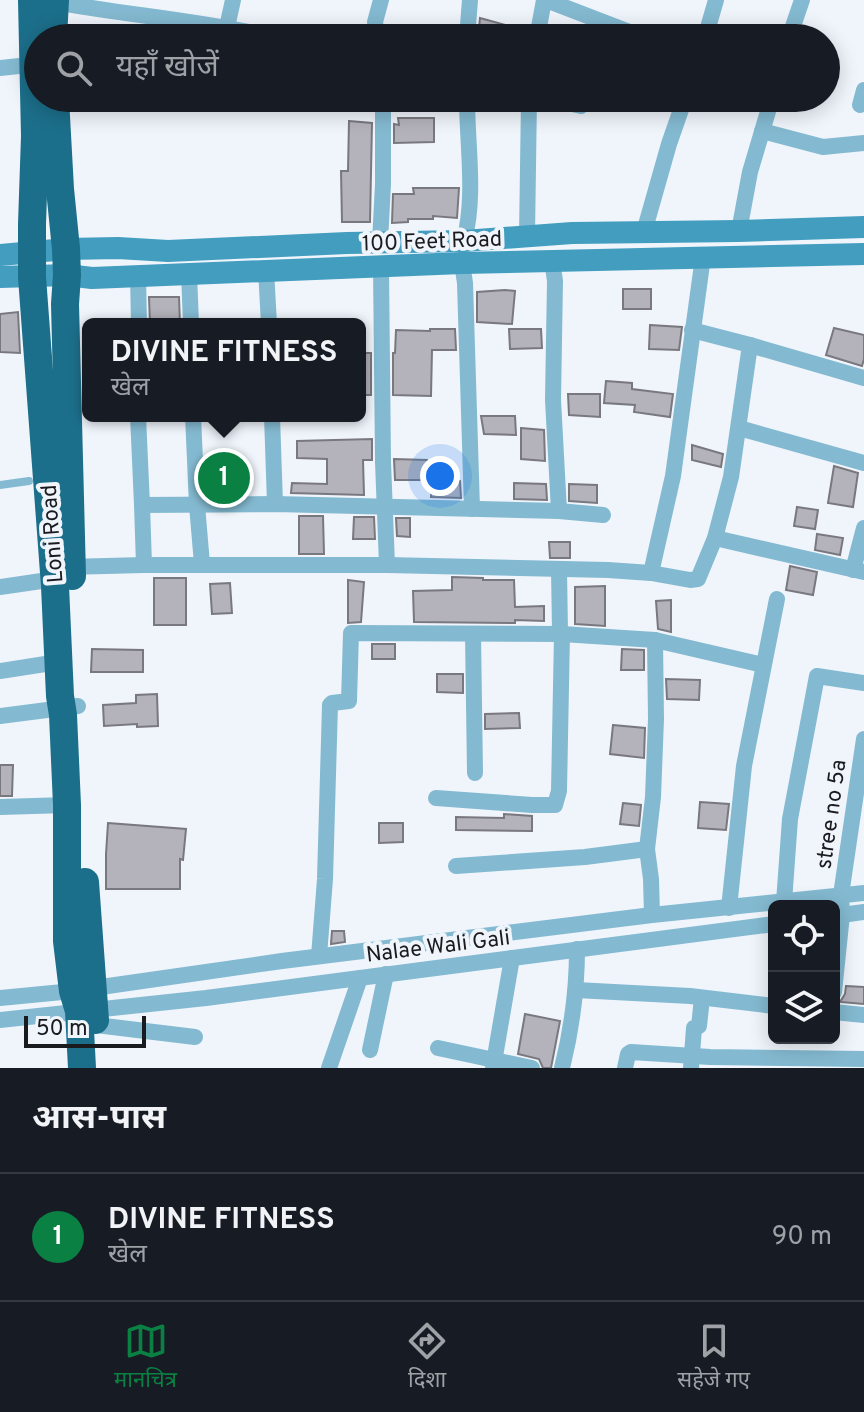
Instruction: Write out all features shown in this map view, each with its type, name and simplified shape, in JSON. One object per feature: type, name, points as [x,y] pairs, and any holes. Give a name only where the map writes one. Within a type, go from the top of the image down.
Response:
[{"type":"highway","name":"Loni Road","points":[[32,0],[34,24]]},
{"type":"highway","points":[[56,24],[61,2]]},
{"type":"highway","name":"Loni Road","points":[[35,112],[33,265],[87,913],[91,1003],[99,1068]]},
{"type":"highway","name":"Loni Road","points":[[56,112],[67,262],[58,662],[70,707],[67,941],[91,1003],[82,1068]]},
{"type":"main road","name":"100 Feet Road","points":[[67,262],[92,278],[381,266],[463,252],[527,236],[864,227]]},
{"type":"main road","points":[[527,236],[527,261]]},
{"type":"main road","name":"100 Feet Road","points":[[0,277],[33,265],[67,262],[118,248],[168,251],[380,242],[527,261],[864,254]]},
{"type":"main road","name":"100 Feet Road","points":[[0,255],[33,265]]},
{"type":"street","points":[[228,24],[233,0]]},
{"type":"street","points":[[375,24],[381,0]]},
{"type":"street","points":[[468,24],[470,0]]},
{"type":"street","points":[[540,24],[545,0],[608,24]]},
{"type":"street","points":[[709,24],[716,0]]},
{"type":"street","points":[[794,24],[802,0]]},
{"type":"street","points":[[61,2],[141,8],[213,24]]},
{"type":"street","points":[[0,68],[24,65]]},
{"type":"street","points":[[380,242],[383,112]]},
{"type":"street","points":[[467,112],[468,226],[463,252],[472,509]]},
{"type":"street","points":[[527,236],[529,112]]},
{"type":"street","points":[[644,232],[680,112]]},
{"type":"street","points":[[739,231],[750,172],[768,112]]},
{"type":"street","points":[[762,131],[823,147],[864,143]]},
{"type":"street","points":[[651,573],[673,476],[703,257]]},
{"type":"street","points":[[552,260],[555,281],[553,400],[559,511]]},
{"type":"street","points":[[381,266],[387,565]]},
{"type":"street","points":[[266,270],[269,318]]},
{"type":"street","points":[[189,273],[191,318]]},
{"type":"street","points":[[138,275],[139,318]]},
{"type":"street","points":[[692,330],[864,378]]},
{"type":"street","points":[[0,587],[60,572],[202,564],[559,569],[651,573],[698,579],[715,538],[731,477],[750,345]]},
{"type":"street","points":[[138,422],[144,565]]},
{"type":"street","points":[[193,422],[202,564]]},
{"type":"street","points":[[272,422],[275,504]]},
{"type":"street","points":[[739,428],[864,463]]},
{"type":"street","points":[[142,505],[275,504],[559,511],[603,515]]},
{"type":"street","points":[[715,538],[858,571],[864,528]]},
{"type":"street","points":[[436,798],[555,805],[559,791],[562,634],[559,569]]},
{"type":"street","points":[[729,908],[740,792],[777,599]]},
{"type":"street","points":[[319,956],[325,879],[330,705],[349,701],[351,633],[562,634],[655,640],[763,665]]},
{"type":"street","points":[[473,634],[475,773]]},
{"type":"street","points":[[652,915],[647,849],[656,719],[655,640]]},
{"type":"street","points":[[0,671],[58,662]]},
{"type":"street","points":[[784,900],[793,797],[817,676],[864,683]]},
{"type":"street","points":[[0,716],[70,707]]},
{"type":"street","name":"stree no 5a","points":[[840,902],[864,739]]},
{"type":"street","points":[[0,807],[67,805]]},
{"type":"street","points":[[456,866],[585,857],[647,849]]},
{"type":"street","points":[[800,900],[864,893]]},
{"type":"street","points":[[0,1020],[319,956],[768,904]]},
{"type":"street","points":[[840,915],[864,912]]},
{"type":"street","name":"Nalae Wali Gali","points":[[91,1003],[360,978],[768,925]]},
{"type":"street","points":[[562,1068],[576,990],[577,949]]},
{"type":"street","points":[[494,1064],[512,958]]},
{"type":"street","points":[[370,1050],[386,974]]},
{"type":"street","points":[[329,1068],[360,978]]},
{"type":"street","points":[[576,990],[768,1005]]},
{"type":"street","points":[[0,998],[91,1003],[195,1037]]},
{"type":"street","points":[[692,1062],[694,1028],[699,1026],[702,998]]},
{"type":"street","points":[[840,1013],[864,1015]]},
{"type":"street","points":[[438,1048],[494,1064],[532,1068]]},
{"type":"street","points":[[625,1068],[629,1052],[664,1061],[692,1062],[864,1059]]},
{"type":"lane","points":[[0,485],[29,481]]},
{"type":"building","points":[[480,18],[502,24],[479,24]]},
{"type":"building","points":[[398,118],[434,118],[434,142],[394,143],[394,124],[399,125]]},
{"type":"building","points":[[349,121],[372,123],[370,222],[342,222],[341,171],[348,171]]},
{"type":"building","points":[[413,188],[459,188],[457,218],[433,216],[433,219],[408,219],[408,222],[392,223],[393,194],[414,194]]},
{"type":"building","points":[[623,289],[651,289],[651,309],[623,309]]},
{"type":"building","points":[[515,291],[512,324],[477,322],[477,292]]},
{"type":"building","points":[[149,297],[179,297],[180,318],[150,318]]},
{"type":"building","points":[[18,312],[20,353],[0,352],[0,314]]},
{"type":"building","points":[[650,325],[682,327],[679,350],[649,349]]},
{"type":"building","points":[[834,328],[864,335],[862,366],[826,355]]},
{"type":"building","points":[[455,329],[456,350],[432,350],[431,396],[393,395],[396,330]]},
{"type":"building","points":[[509,329],[541,329],[542,348],[510,349]]},
{"type":"building","points":[[366,353],[371,353],[371,395],[366,395]]},
{"type":"building","points":[[606,381],[632,383],[632,389],[673,394],[670,417],[634,412],[635,405],[604,403]]},
{"type":"building","points":[[568,394],[600,394],[600,417],[569,415]]},
{"type":"building","points":[[481,416],[515,416],[516,435],[484,434]]},
{"type":"building","points":[[521,428],[544,430],[545,461],[521,459]]},
{"type":"building","points":[[372,439],[372,460],[363,460],[364,495],[291,493],[292,483],[327,484],[327,459],[297,458],[297,441]]},
{"type":"building","points":[[692,445],[723,454],[721,467],[692,460]]},
{"type":"building","points":[[394,459],[427,460],[431,480],[395,480]]},
{"type":"building","points":[[834,466],[858,473],[853,507],[828,503]]},
{"type":"building","points":[[460,481],[461,498],[431,497],[432,482]]},
{"type":"building","points":[[514,483],[546,484],[547,500],[514,499]]},
{"type":"building","points":[[569,484],[597,485],[597,503],[569,501]]},
{"type":"building","points":[[797,507],[818,510],[815,529],[794,526]]},
{"type":"building","points":[[299,516],[323,516],[324,554],[299,554]]},
{"type":"building","points":[[354,517],[374,517],[375,539],[353,539]]},
{"type":"building","points":[[396,518],[410,518],[410,537],[397,536]]},
{"type":"building","points":[[817,534],[843,538],[840,555],[815,550]]},
{"type":"building","points":[[549,542],[570,542],[570,558],[550,558]]},
{"type":"building","points":[[790,566],[817,572],[813,595],[786,590]]},
{"type":"building","points":[[452,577],[514,580],[515,607],[544,606],[544,621],[414,622],[413,591],[452,590]]},
{"type":"building","points":[[154,578],[186,578],[186,625],[154,625]]},
{"type":"building","points":[[348,580],[364,582],[361,622],[348,623]]},
{"type":"building","points":[[230,583],[232,613],[212,614],[210,584]]},
{"type":"building","points":[[605,586],[605,626],[575,624],[575,587]]},
{"type":"building","points":[[671,600],[671,632],[658,629],[656,601]]},
{"type":"building","points":[[372,644],[395,644],[395,659],[372,659]]},
{"type":"building","points":[[92,649],[143,650],[143,672],[91,672]]},
{"type":"building","points":[[622,649],[644,650],[644,670],[621,670]]},
{"type":"building","points":[[437,674],[463,674],[463,693],[437,692]]},
{"type":"building","points":[[666,679],[700,680],[699,700],[667,699]]},
{"type":"building","points":[[157,694],[158,726],[104,726],[103,705],[136,703],[136,695]]},
{"type":"building","points":[[519,713],[520,728],[485,729],[485,714]]},
{"type":"building","points":[[613,725],[645,728],[644,758],[610,754]]},
{"type":"building","points":[[0,765],[13,765],[12,796],[0,796]]},
{"type":"building","points":[[700,802],[729,804],[726,830],[698,828]]},
{"type":"building","points":[[623,803],[641,805],[639,826],[620,824]]},
{"type":"building","points":[[504,814],[532,816],[532,831],[456,830],[456,817],[504,818]]},
{"type":"building","points":[[108,823],[186,829],[183,860],[180,859],[180,889],[106,889]]},
{"type":"building","points":[[379,823],[403,823],[403,842],[379,843]]},
{"type":"building","points":[[332,931],[344,931],[345,942],[331,944]]},
{"type":"building","points":[[846,986],[864,987],[864,1004],[840,1002]]},
{"type":"building","points":[[525,1014],[560,1021],[551,1068],[543,1068],[539,1059],[518,1054]]},
{"type":"place","name":"DIVINE FITNESS","points":[[224,478]]}]
